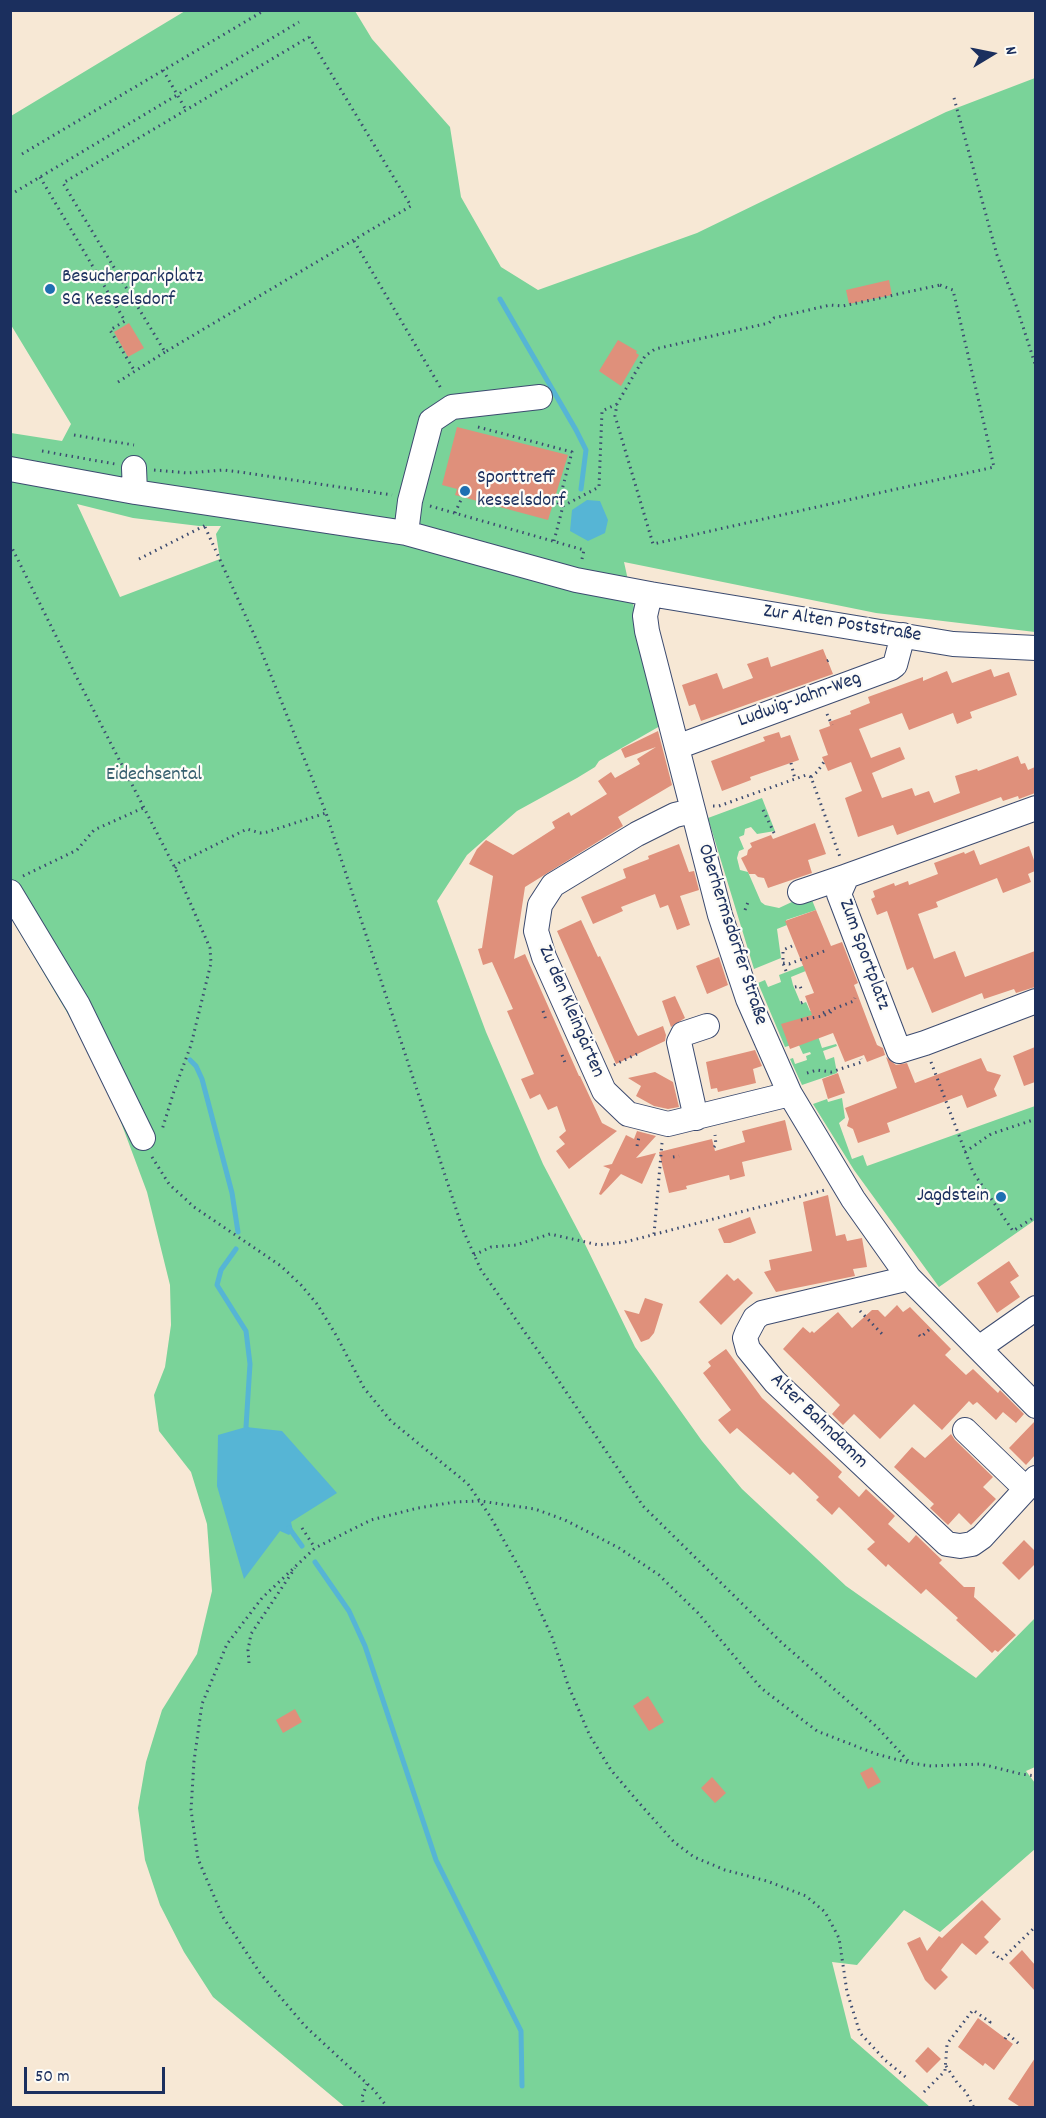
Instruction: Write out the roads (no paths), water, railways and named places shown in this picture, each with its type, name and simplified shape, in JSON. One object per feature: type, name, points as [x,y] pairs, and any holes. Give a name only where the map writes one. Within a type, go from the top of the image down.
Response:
[{"type":"street","points":[[406,533],[410,501],[431,421],[452,407],[540,397]]},
{"type":"street","points":[[134,456],[135,492]]},
{"type":"street","name":"Zur Alten Poststraße","points":[[10,469],[135,492],[209,516],[307,516],[406,533],[570,578],[650,594],[953,644],[1035,648]]},
{"type":"street","name":"Oberhermsdorfer Straße","points":[[650,594],[645,616],[646,624],[720,915],[743,987],[790,1094],[844,1185],[909,1278],[1035,1406]]},
{"type":"street","name":"Ludwig-Jahn-Weg","points":[[677,747],[891,668],[895,665],[903,635]]},
{"type":"street","name":"Zu den Kleingärten","points":[[691,808],[637,834],[553,885],[540,905],[536,932],[543,957],[604,1091],[628,1114],[664,1123],[696,1118],[790,1094]]},
{"type":"street","name":"Zum Sportplatz","points":[[1035,808],[847,876],[839,894],[899,1051],[1035,1001]]},
{"type":"street","points":[[800,892],[847,876]]},
{"type":"street","points":[[15,885],[153,1143]]},
{"type":"street","points":[[696,1118],[679,1042],[683,1034],[707,1026]]},
{"type":"street","name":"Alter Bahndamm","points":[[909,1278],[762,1313],[755,1318],[745,1338],[748,1349],[775,1383],[947,1544],[960,1546],[982,1538],[1031,1484]]},
{"type":"street","points":[[979,1348],[1035,1308]]},
{"type":"street","points":[[965,1430],[1031,1484]]},
{"type":"water","points":[[587,500],[600,501],[608,520],[605,533],[588,541],[570,531],[572,510]]},
{"type":"water","points":[[246,1427],[282,1431],[337,1493],[291,1522],[293,1531],[289,1535],[280,1531],[244,1579],[217,1486],[218,1435]]},
{"type":"waterway","points":[[500,299],[586,450],[581,489]]},
{"type":"waterway","points":[[190,1060],[196,1066],[202,1079],[232,1193],[238,1232]]},
{"type":"waterway","points":[[236,1249],[221,1270],[217,1285],[246,1331],[250,1364],[246,1427],[248,1431]]},
{"type":"waterway","points":[[289,1528],[302,1546]]},
{"type":"waterway","points":[[315,1562],[349,1611],[365,1646],[436,1860],[521,2031],[522,2086]]},
{"type":"place","name":"Besucherparkplatz SG Kesselsdorf","points":[[50,289]]},
{"type":"place","name":"Sporttreff kesselsdorf","points":[[465,491]]},
{"type":"place","name":"Jagdstein","points":[[1001,1197]]},
{"type":"park label","name":"Eidechsental","points":[[154,776]]}]
